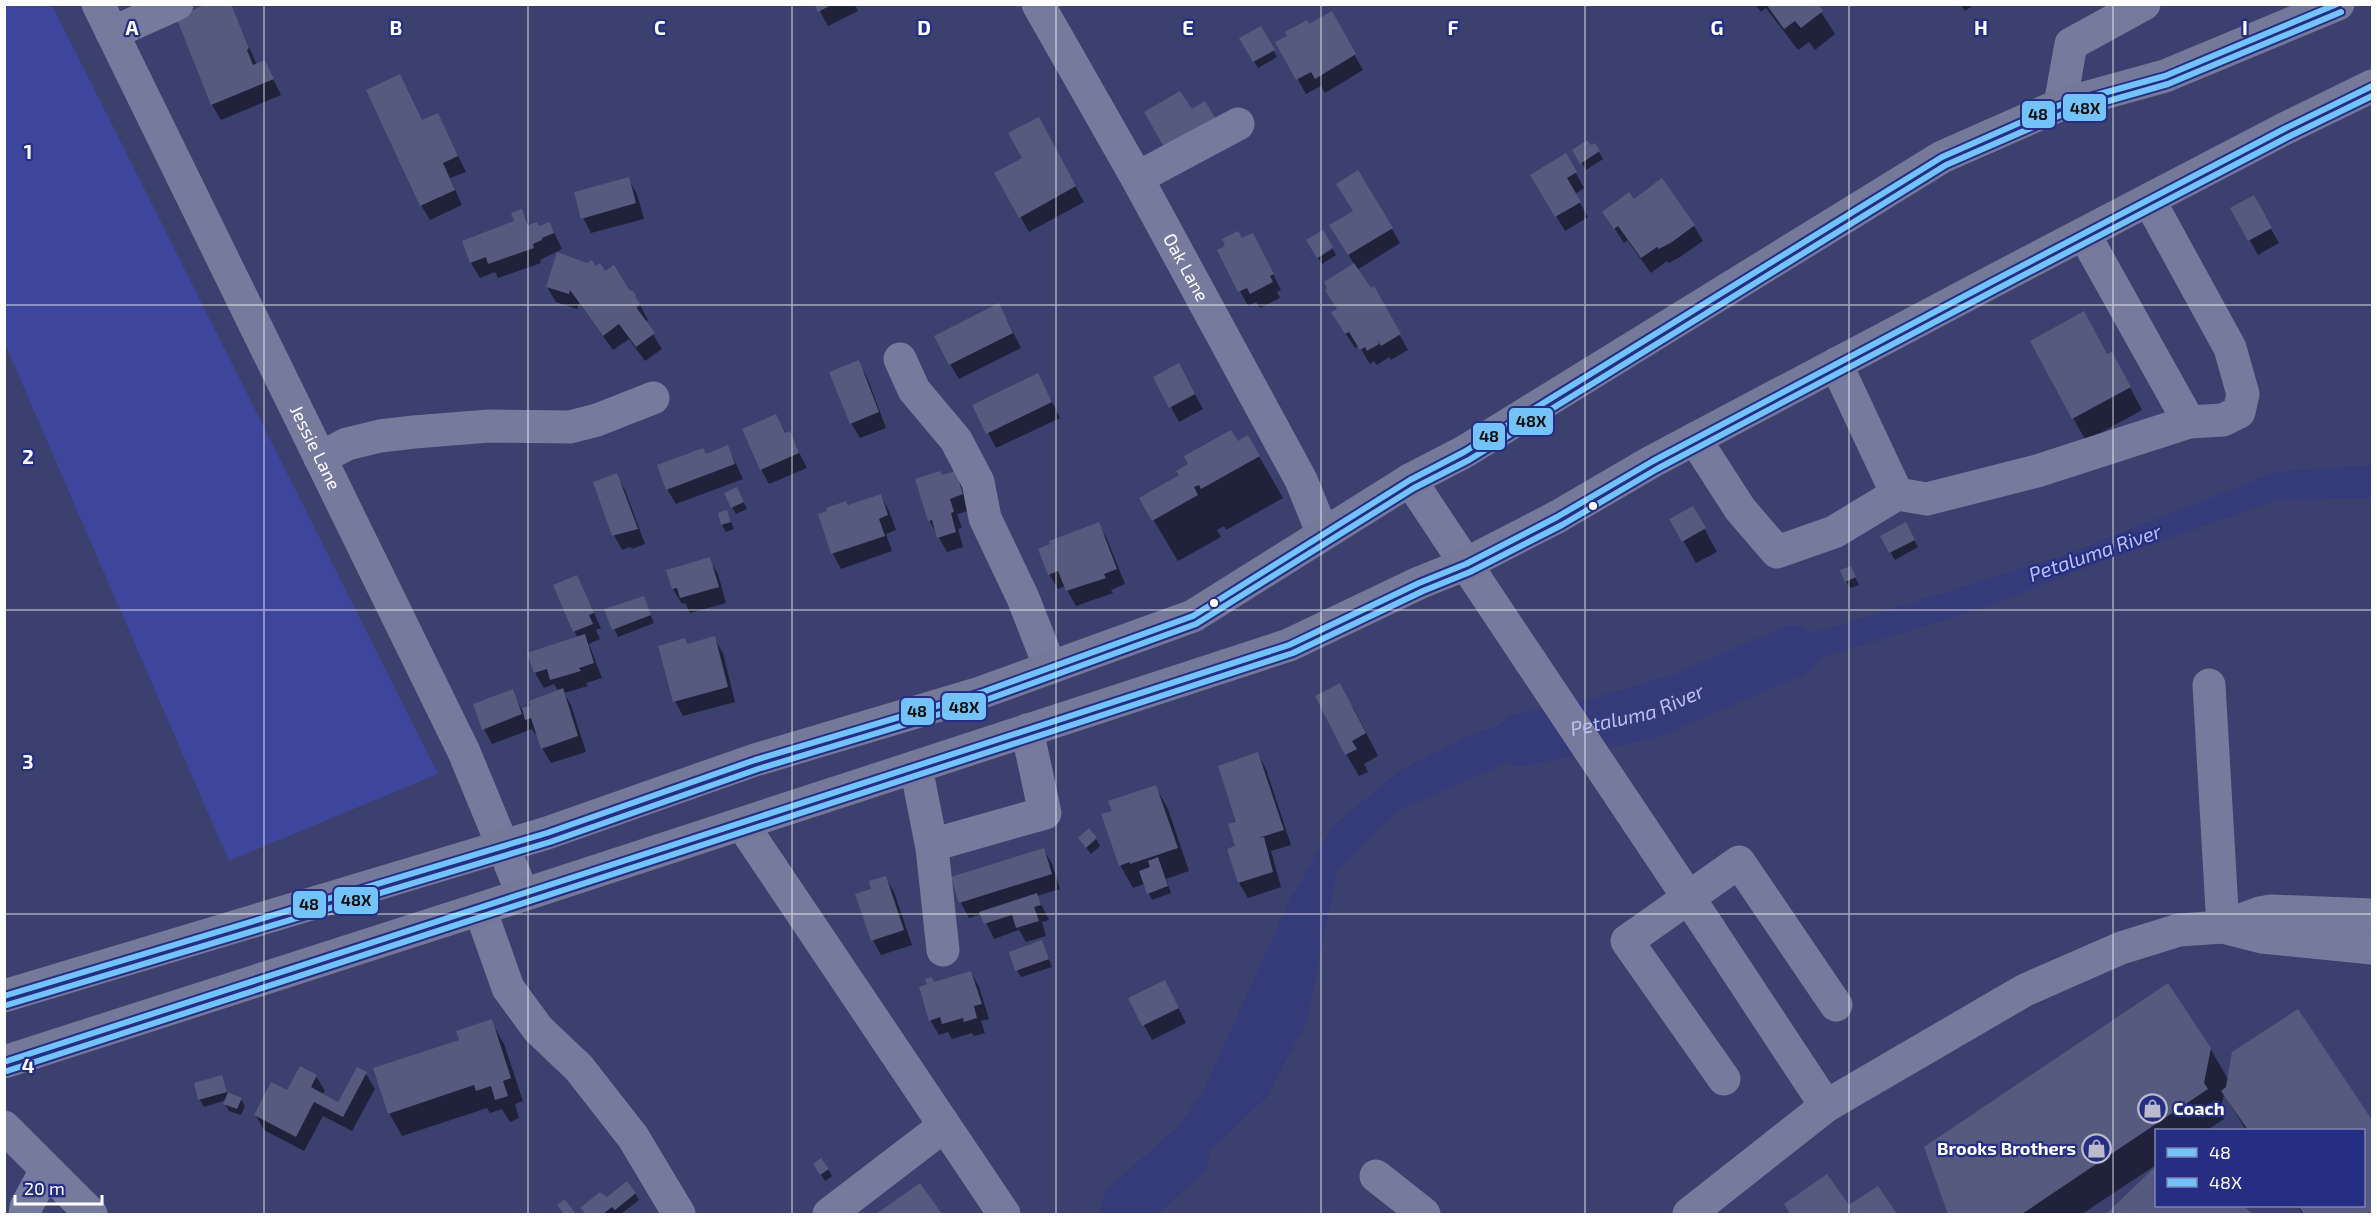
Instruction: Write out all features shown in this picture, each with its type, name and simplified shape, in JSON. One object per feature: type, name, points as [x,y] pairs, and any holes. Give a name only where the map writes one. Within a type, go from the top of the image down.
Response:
[{"type":"main road","points":[[4,996],[547,833],[755,760],[980,693],[1193,616],[1410,480],[1464,452],[1942,157],[2060,105],[2165,76],[2338,4]]},
{"type":"main road","points":[[4,1062],[1289,645],[1419,583],[1466,564],[1557,517],[1695,439],[1836,364],[2373,86]]},
{"type":"street","points":[[105,19],[177,4]]},
{"type":"street","name":"Oak Lane","points":[[1038,4],[1137,178],[1301,480],[1323,534]]},
{"type":"street","points":[[2060,105],[2071,44],[2144,4]]},
{"type":"street","name":"Jessie Lane","points":[[105,19],[464,753],[523,895]]},
{"type":"street","points":[[1137,178],[1238,124]]},
{"type":"street","points":[[1695,439],[1740,510],[1778,552],[1834,532],[1898,494],[1927,499],[2037,471],[2189,422],[2223,420],[2239,412],[2243,394],[2230,348],[2149,200]]},
{"type":"street","points":[[2084,234],[2189,422]]},
{"type":"street","points":[[900,359],[914,390],[956,440],[978,482],[985,518],[1023,598],[1050,667]]},
{"type":"street","points":[[1836,364],[1898,494]]},
{"type":"street","points":[[320,458],[347,444],[380,436],[489,426],[570,427],[597,420],[653,398]]},
{"type":"street","points":[[1410,480],[1826,1106]]},
{"type":"street","points":[[2210,685],[2223,927]]},
{"type":"street","points":[[932,845],[1045,813],[1028,730]]},
{"type":"street","points":[[916,767],[932,845],[943,950]]},
{"type":"street","points":[[742,824],[1004,1215]]},
{"type":"street","points":[[1724,1079],[1627,941],[1739,862],[1836,1005]]},
{"type":"street","points":[[480,909],[508,988],[538,1029],[579,1068],[633,1137],[679,1215]]},
{"type":"street","points":[[1689,1215],[1826,1106],[2025,990],[2121,948],[2179,930],[2223,927],[2271,911],[2373,915]]},
{"type":"street","points":[[2223,927],[2262,937],[2373,948]]},
{"type":"street","points":[[829,1215],[944,1126]]},
{"type":"street","points":[[4,1127],[81,1208]]},
{"type":"street","points":[[25,1215],[26,1207],[46,1170]]},
{"type":"street","points":[[1376,1176],[1424,1215]]},
{"type":"shaded area","points":[[4,5],[52,5],[438,774],[229,861],[5,344]]},
{"type":"water","points":[[2372,465],[2372,498],[2278,500],[2099,563],[1987,607],[1817,659],[1661,695],[1398,811],[1337,871],[1307,1021],[1266,1098],[1160,1197],[1154,1214],[1125,1214],[1138,1182],[1202,1094],[1290,900],[1332,827],[1402,769],[1472,734],[1778,644],[2062,556],[2276,472]]},
{"type":"pier","points":[[1590,696],[1607,721],[1538,752],[1515,718]]},
{"type":"building","points":[[207,4],[231,4],[249,48],[247,50],[253,65],[265,60],[274,79],[211,105],[176,17]]},
{"type":"building","points":[[814,4],[833,4],[818,12]]},
{"type":"building","points":[[1766,4],[1818,4],[1823,11],[1801,28],[1795,21],[1784,29]]},
{"type":"building","points":[[1332,11],[1356,54],[1315,79],[1311,72],[1296,80],[1275,42],[1287,36],[1285,32],[1307,20],[1309,24]]},
{"type":"building","points":[[1261,26],[1275,50],[1253,62],[1239,38]]},
{"type":"building","points":[[400,74],[422,120],[438,113],[458,156],[443,163],[455,190],[420,206],[366,90]]},
{"type":"building","points":[[1180,91],[1192,109],[1205,101],[1217,121],[1167,152],[1144,112]]},
{"type":"building","points":[[1039,117],[1076,186],[1019,218],[994,173],[1022,158],[1008,133]]},
{"type":"building","points":[[1587,140],[1591,145],[1595,143],[1600,151],[1580,164],[1572,150]]},
{"type":"building","points":[[1566,153],[1577,172],[1567,178],[1581,202],[1555,217],[1530,175]]},
{"type":"building","points":[[1358,170],[1393,228],[1348,255],[1329,225],[1353,211],[1336,184]]},
{"type":"building","points":[[629,177],[636,203],[581,219],[574,192]]},
{"type":"building","points":[[1662,178],[1695,225],[1672,242],[1659,249],[1657,247],[1641,258],[1618,226],[1614,229],[1602,212],[1629,192],[1634,199]]},
{"type":"building","points":[[2254,195],[2272,228],[2248,241],[2230,208]]},
{"type":"building","points":[[522,209],[528,225],[537,222],[539,226],[550,222],[554,233],[533,244],[534,248],[488,264],[486,257],[470,263],[462,241],[514,221],[511,213]]},
{"type":"building","points":[[1323,230],[1333,247],[1317,258],[1306,240]]},
{"type":"building","points":[[1238,231],[1242,238],[1253,233],[1274,274],[1270,276],[1273,282],[1250,294],[1247,288],[1238,292],[1217,250],[1225,246],[1222,239]]},
{"type":"building","points":[[557,252],[587,263],[592,260],[596,266],[600,263],[605,271],[614,265],[630,291],[632,290],[636,295],[640,304],[636,307],[655,333],[636,347],[619,324],[603,336],[570,290],[569,294],[546,287]]},
{"type":"building","points":[[1354,263],[1371,288],[1374,286],[1401,334],[1381,346],[1377,339],[1379,344],[1367,351],[1365,347],[1360,350],[1349,332],[1345,334],[1331,312],[1337,309],[1325,290],[1327,288],[1324,282]]},
{"type":"building","points":[[999,303],[1013,333],[949,365],[934,336]]},
{"type":"building","points":[[2084,311],[2107,354],[2112,352],[2131,387],[2072,419],[2030,341]]},
{"type":"building","points":[[859,360],[879,412],[850,424],[829,372]]},
{"type":"building","points":[[1179,363],[1195,394],[1169,408],[1153,377]]},
{"type":"building","points":[[1038,373],[1052,402],[986,434],[972,405]]},
{"type":"building","points":[[776,414],[785,433],[790,431],[799,453],[760,470],[742,429]]},
{"type":"building","points":[[1231,430],[1238,441],[1248,435],[1260,456],[1201,489],[1199,485],[1194,487],[1198,495],[1152,521],[1139,498],[1179,475],[1176,471],[1188,464],[1184,456]]},
{"type":"building","points":[[728,445],[735,464],[666,490],[657,465],[703,448],[706,454]]},
{"type":"building","points":[[940,471],[942,475],[956,471],[963,494],[950,499],[956,532],[937,538],[932,520],[928,521],[915,479]]},
{"type":"building","points":[[617,473],[638,529],[612,536],[593,482]]},
{"type":"building","points":[[737,487],[744,502],[731,508],[724,493]]},
{"type":"building","points":[[881,494],[888,515],[879,519],[885,536],[831,554],[818,514],[827,511],[826,508],[846,501],[848,505]]},
{"type":"building","points":[[1693,506],[1706,528],[1682,542],[1669,519]]},
{"type":"building","points":[[727,510],[731,522],[721,525],[718,513]]},
{"type":"building","points":[[1099,522],[1117,569],[1104,574],[1106,578],[1066,591],[1058,571],[1048,575],[1038,549],[1050,544],[1049,541]]},
{"type":"building","points":[[1906,522],[1915,540],[1889,553],[1880,536]]},
{"type":"building","points":[[710,557],[719,587],[680,598],[677,588],[672,589],[666,570]]},
{"type":"building","points":[[1851,566],[1856,577],[1845,582],[1840,570]]},
{"type":"building","points":[[577,575],[594,613],[589,615],[593,624],[573,632],[553,585]]},
{"type":"building","points":[[644,596],[651,615],[612,630],[604,609]]},
{"type":"building","points":[[585,634],[594,663],[579,668],[581,671],[550,680],[547,669],[534,673],[527,653]]},
{"type":"building","points":[[715,636],[728,687],[673,702],[658,646],[685,638],[687,644]]},
{"type":"building","points":[[1340,683],[1366,733],[1352,741],[1357,749],[1345,755],[1315,696]]},
{"type":"building","points":[[563,688],[578,736],[541,749],[531,718],[525,720],[522,708],[530,706],[529,701]]},
{"type":"building","points":[[513,689],[522,714],[482,730],[473,704]]},
{"type":"building","points":[[1258,752],[1284,830],[1258,838],[1264,837],[1273,872],[1238,883],[1227,849],[1235,846],[1228,824],[1236,822],[1218,766]]},
{"type":"building","points":[[1156,785],[1178,848],[1119,866],[1101,814],[1112,811],[1108,801]]},
{"type":"building","points":[[1089,828],[1097,838],[1086,848],[1078,838]]},
{"type":"building","points":[[1044,848],[1052,874],[959,903],[951,877]]},
{"type":"building","points":[[1158,857],[1168,886],[1147,894],[1139,871],[1150,867],[1148,861]]},
{"type":"building","points":[[886,876],[904,930],[871,941],[855,894],[871,889],[869,881]]},
{"type":"building","points":[[1037,893],[1041,905],[1034,907],[1039,921],[1016,928],[1012,915],[984,924],[979,912]]},
{"type":"building","points":[[1042,940],[1049,959],[1015,971],[1009,952]]},
{"type":"building","points":[[971,971],[982,1004],[974,1006],[977,1018],[964,1022],[963,1018],[942,1024],[940,1017],[929,1021],[919,987],[927,984],[925,979],[932,977],[934,982]]},
{"type":"building","points":[[1165,980],[1179,1008],[1142,1026],[1128,998]]},
{"type":"building","points":[[2168,983],[2211,1048],[2204,1083],[2208,1089],[2022,1214],[1948,1214],[1924,1147]]},
{"type":"building","points":[[2298,1009],[2372,1120],[2372,1214],[2304,1214],[2299,1207],[2365,1207],[2365,1129],[2247,1129],[2221,1091],[2226,1087],[2232,1052]]},
{"type":"building","points":[[492,1019],[511,1078],[503,1081],[508,1096],[495,1100],[491,1086],[476,1091],[474,1085],[388,1114],[373,1068],[459,1040],[456,1031]]},
{"type":"building","points":[[300,1066],[317,1075],[311,1087],[338,1102],[357,1067],[367,1072],[343,1117],[314,1102],[296,1137],[254,1115],[271,1082],[287,1090]]},
{"type":"building","points":[[222,1075],[227,1092],[198,1100],[194,1083]]},
{"type":"building","points":[[228,1092],[242,1098],[237,1109],[223,1104]]},
{"type":"building","points":[[821,1158],[829,1169],[820,1175],[813,1164]]},
{"type":"building","points":[[2155,1167],[2155,1207],[2244,1207],[2253,1214],[2106,1214]]},
{"type":"building","points":[[1827,1174],[1849,1205],[1878,1186],[1897,1214],[1790,1214],[1784,1204]]},
{"type":"building","points":[[627,1181],[636,1193],[615,1210],[612,1207],[603,1214],[586,1214],[580,1208],[600,1192],[607,1197]]},
{"type":"building","points":[[920,1183],[942,1214],[876,1214]]},
{"type":"building","points":[[565,1199],[575,1213],[564,1214],[557,1205]]},
{"type":"waterway","name":"Petaluma River","points":[[1521,740],[1652,712],[1793,651]]},
{"type":"waterway","name":"Petaluma River","points":[[1126,1214],[1128,1206],[1183,1156]]},
{"type":"transit line","name":"48","points":[[4,996],[547,833],[755,760],[980,693],[1193,616],[1410,480],[1464,452],[1942,157],[2060,105],[2165,76],[2337,4]]},
{"type":"transit line","name":"48X","points":[[7,1005],[550,842],[758,769],[983,701],[1196,624],[1414,488],[1469,460],[1946,165],[2063,114],[2168,84],[2341,12]]},
{"type":"transit line","name":"48","points":[[4,1062],[1289,645],[1419,583],[1466,564],[1557,517],[1653,461],[1995,280],[2284,129],[2372,86]]},
{"type":"transit line","name":"48X","points":[[7,1071],[1293,653],[1423,591],[1470,572],[1562,525],[1657,469],[2288,137],[2372,96]]},
{"type":"place","name":"Coach","points":[[2152,1109]]},
{"type":"place","name":"Brooks Brothers","points":[[2097,1149]]}]
